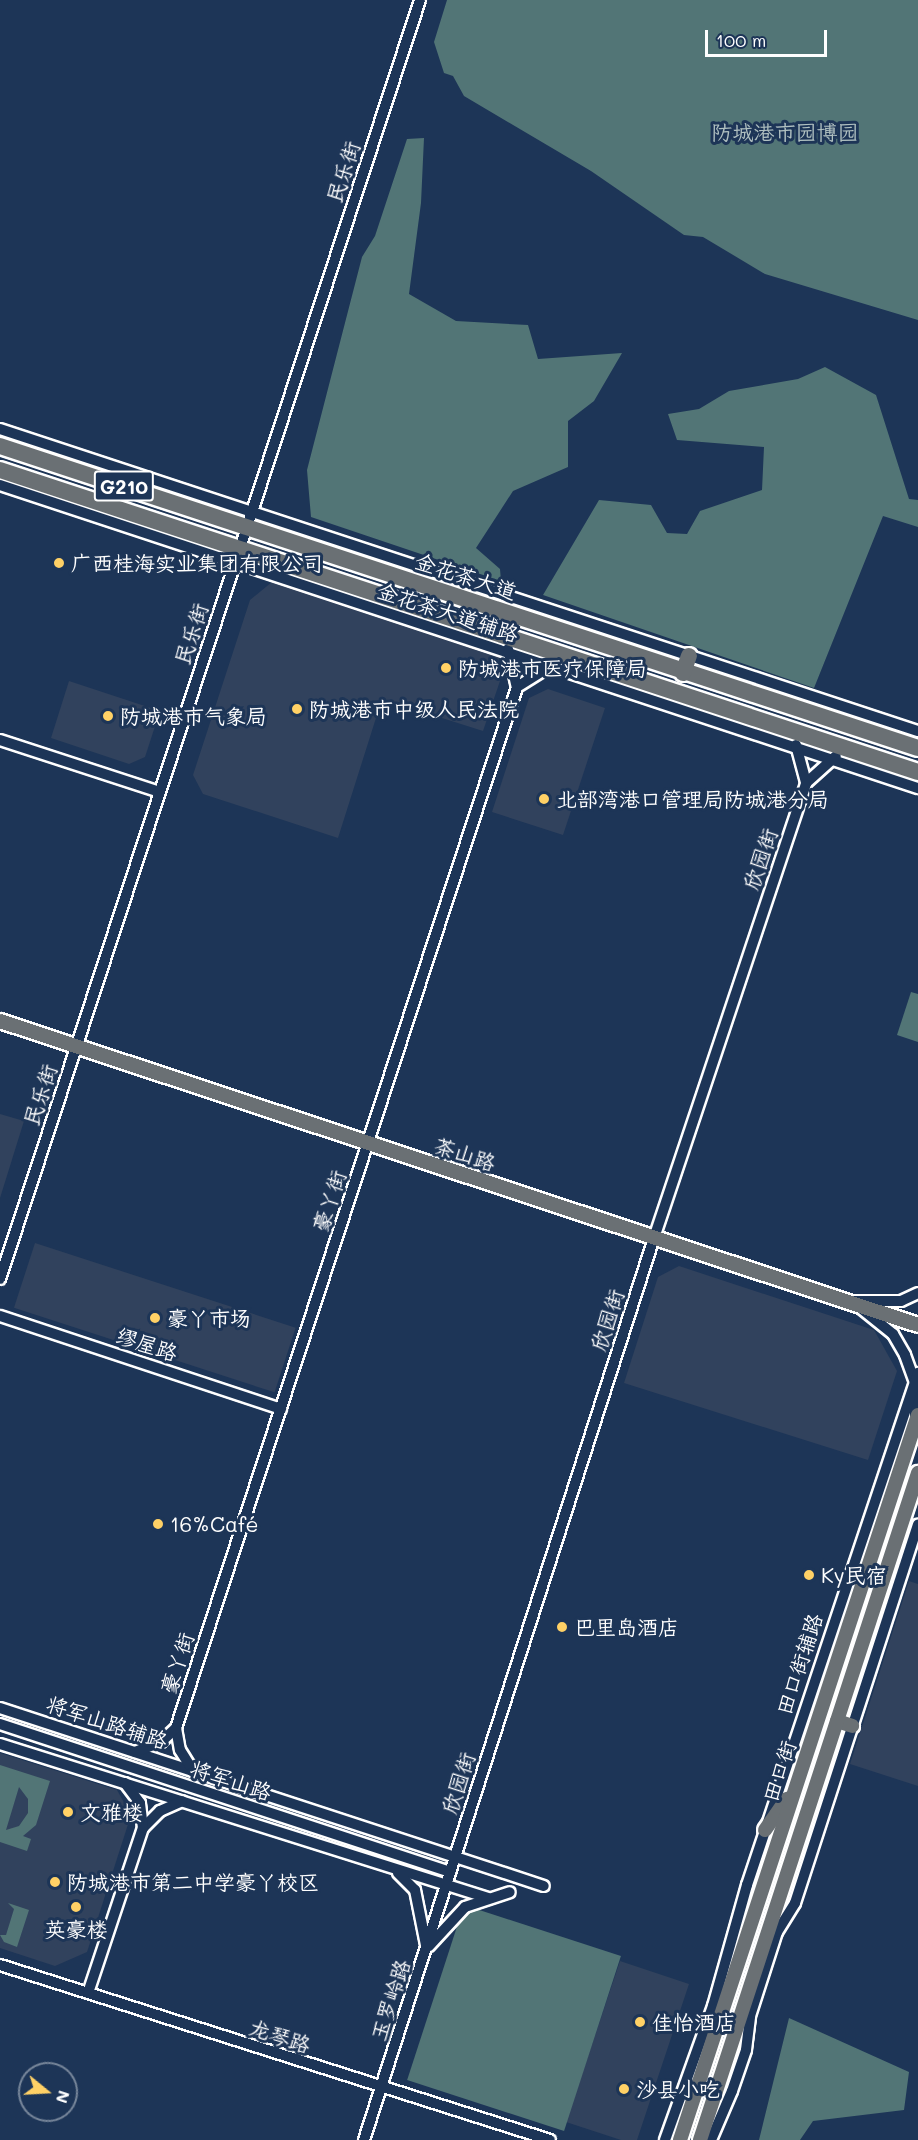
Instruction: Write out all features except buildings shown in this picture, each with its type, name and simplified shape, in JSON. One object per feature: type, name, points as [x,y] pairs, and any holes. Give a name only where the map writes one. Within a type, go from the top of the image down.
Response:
[{"type":"highway","name":"金花茶大道","points":[[0,446],[250,519],[522,610],[683,673],[918,748]]},
{"type":"highway","name":"G210","points":[[0,470],[237,556],[553,660],[837,753],[918,772]]},
{"type":"highway","points":[[683,673],[689,656]]},
{"type":"highway","points":[[807,712],[812,696]]},
{"type":"main road","name":"茶山路","points":[[0,1021],[918,1324]]},
{"type":"main road","name":"田口街","points":[[680,2140],[916,1420]]},
{"type":"main road","name":"田口街","points":[[700,2140],[918,1473]]},
{"type":"main road","points":[[902,1521],[918,1498]]},
{"type":"main road","points":[[837,1721],[852,1726]]},
{"type":"main road","points":[[765,1830],[796,1788]]},
{"type":"street","name":"民乐街","points":[[0,1280],[420,0]]},
{"type":"street","points":[[0,429],[250,519]]},
{"type":"street","points":[[0,485],[237,556]]},
{"type":"street","name":"金花茶大道辅路","points":[[522,610],[689,656],[918,731]]},
{"type":"street","points":[[509,645],[517,687],[553,660]]},
{"type":"street","name":"豪丫街","points":[[194,1771],[180,1750],[176,1728],[517,687]]},
{"type":"street","points":[[0,740],[160,792]]},
{"type":"street","points":[[797,740],[806,783]]},
{"type":"street","points":[[806,783],[837,753],[918,788]]},
{"type":"street","name":"欣园街","points":[[450,1872],[654,1238],[806,783]]},
{"type":"street","points":[[853,1301],[901,1301],[918,1293]]},
{"type":"street","points":[[853,1301],[894,1334],[916,1378],[916,1420]]},
{"type":"street","name":"缪屋路","points":[[0,1316],[281,1409]]},
{"type":"street","name":"田口街辅路","points":[[665,2140],[713,2006],[765,1830],[916,1378]]},
{"type":"street","points":[[711,2140],[746,2050],[750,2016],[777,1932],[795,1903],[918,1525]]},
{"type":"street","name":"将军山路辅路","points":[[0,1708],[544,1886]]},
{"type":"street","name":"将军山路","points":[[2,1724],[450,1872]]},
{"type":"street","name":"豪丫街","points":[[135,1752],[161,1742],[176,1728]]},
{"type":"street","points":[[50,1741],[82,1734]]},
{"type":"street","points":[[50,1741],[71,1764]]},
{"type":"street","points":[[0,1744],[71,1764],[395,1871],[447,1884],[488,1898]]},
{"type":"street","points":[[88,1994],[143,1828],[140,1803],[124,1782]]},
{"type":"street","points":[[234,1784],[260,1809]]},
{"type":"street","points":[[143,1828],[171,1804],[183,1801]]},
{"type":"street","points":[[225,1815],[260,1809]]},
{"type":"street","points":[[308,1825],[338,1852]]},
{"type":"street","points":[[395,1871],[415,1890],[426,1948]]},
{"type":"street","name":"玉罗岭路","points":[[364,2140],[450,1872]]},
{"type":"street","points":[[426,1948],[465,1907],[510,1892]]},
{"type":"street","name":"龙琴路","points":[[0,1965],[382,2089],[550,2140]]},
{"type":"shaded area","name":"防城港市中级人民法院","points":[[272,582],[499,655],[500,681],[483,731],[382,699],[338,838],[203,794],[193,775],[250,600]]},
{"type":"shaded area","name":"防城港市气象局","points":[[69,681],[160,711],[145,757],[129,764],[51,738]]},
{"type":"shaded area","points":[[548,689],[605,708],[563,835],[492,812],[529,698]]},
{"type":"shaded area","points":[[0,1114],[24,1121],[0,1198]]},
{"type":"shaded area","name":"豪丫市场","points":[[35,1243],[296,1328],[275,1392],[14,1308]]},
{"type":"shaded area","points":[[679,1266],[874,1330],[897,1371],[868,1460],[624,1383],[658,1277]]},
{"type":"shaded area","points":[[909,1581],[918,1584],[918,1786],[850,1764]]},
{"type":"shaded area","name":"防城港市第二中学豪丫校区","points":[[0,1753],[117,1790],[131,1815],[87,1952],[55,1966],[0,1948]]},
{"type":"shaded area","points":[[620,1961],[689,1984],[637,2140],[621,2140],[566,2122]]},
{"type":"green space","name":"防城港市园博园","points":[[447,0],[918,0],[918,320],[765,274],[703,237],[684,235],[591,171],[464,96],[453,76],[444,73],[434,42]]},
{"type":"green space","points":[[424,138],[421,203],[409,294],[456,321],[528,325],[538,359],[622,353],[594,401],[568,421],[568,467],[513,491],[476,548],[500,569],[501,581],[311,517],[307,470],[362,257],[375,236],[407,139]]},
{"type":"green space","points":[[825,367],[876,395],[909,499],[918,500],[918,527],[883,516],[814,688],[543,595],[599,500],[651,505],[667,533],[687,534],[700,511],[762,490],[764,447],[677,440],[668,414],[699,409],[729,391],[798,379]]},
{"type":"green space","points":[[911,992],[918,994],[918,1042],[897,1035]]},
{"type":"green space","points":[[0,1765],[50,1781],[36,1825],[23,1836],[31,1839],[27,1851],[0,1842]],"holes":[[[19,1787],[28,1799],[28,1813],[19,1826],[6,1830]]]},
{"type":"green space","points":[[8,1903],[29,1910],[17,1947],[4,1942],[0,1935],[6,1935],[14,1909]]},
{"type":"green space","points":[[464,1905],[621,1956],[564,2131],[407,2080]]},
{"type":"green space","points":[[789,2018],[909,2072],[904,2110],[813,2121],[800,2140],[759,2140]]},
{"type":"place","name":"广西桂海实业集团有限公司","points":[[59,563]]},
{"type":"place","name":"防城港市医疗保障局","points":[[446,668]]},
{"type":"place","name":"防城港市中级人民法院","points":[[297,709]]},
{"type":"place","name":"防城港市气象局","points":[[108,716]]},
{"type":"place","name":"北部湾港口管理局防城港分局","points":[[544,799]]},
{"type":"place","name":"豪丫市场","points":[[155,1318]]},
{"type":"place","name":"16%Café","points":[[158,1524]]},
{"type":"place","name":"Ky民宿","points":[[809,1575]]},
{"type":"place","name":"巴里岛酒店","points":[[562,1627]]},
{"type":"place","name":"文雅楼","points":[[68,1812]]},
{"type":"place","name":"防城港市第二中学豪丫校区","points":[[55,1882]]},
{"type":"place","name":"英豪楼","points":[[76,1907]]},
{"type":"place","name":"佳怡酒店","points":[[640,2022]]},
{"type":"place","name":"沙县小吃","points":[[624,2089]]}]
